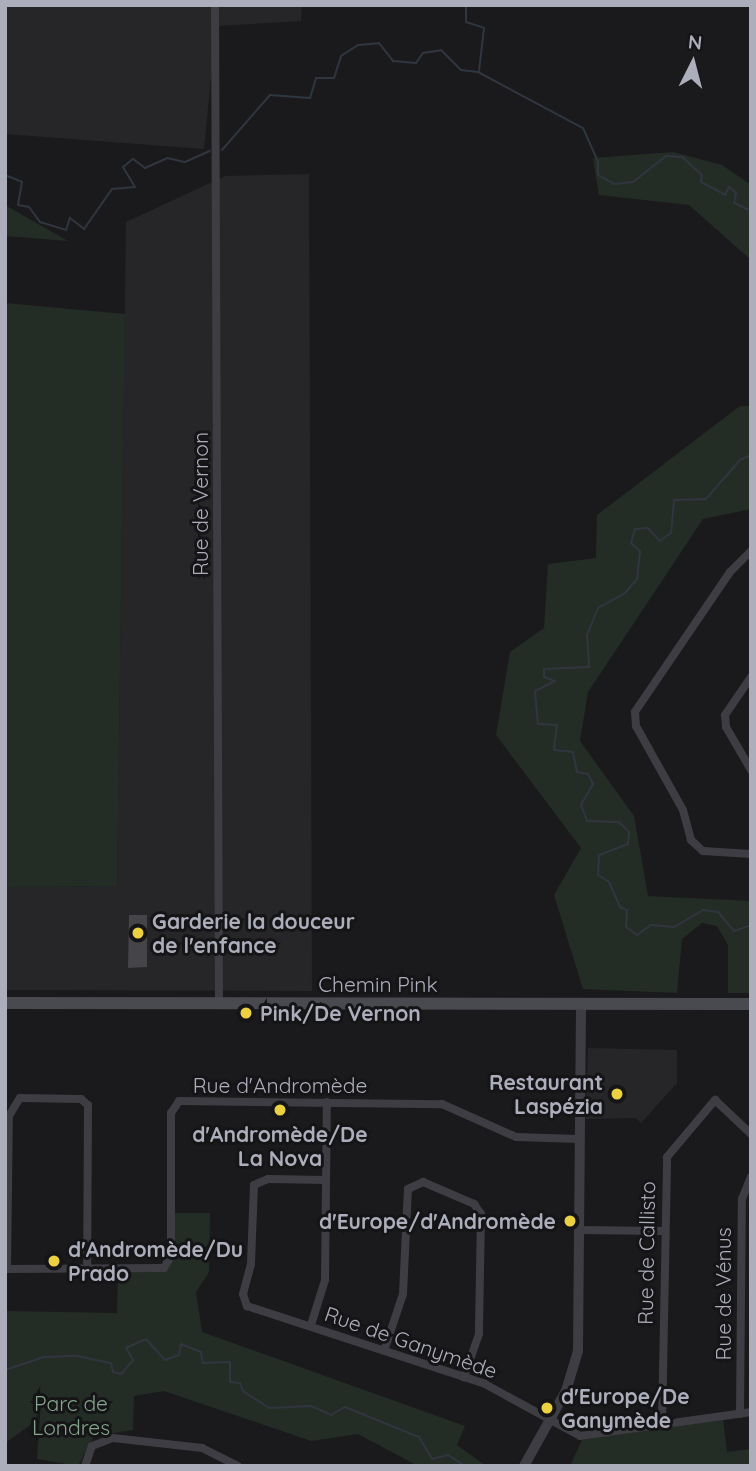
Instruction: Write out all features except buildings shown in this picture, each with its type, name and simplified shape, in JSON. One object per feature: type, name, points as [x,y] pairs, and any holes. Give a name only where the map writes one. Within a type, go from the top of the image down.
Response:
[{"type":"main road","name":"Chemin Pink","points":[[5,1003],[751,1004]]},
{"type":"street","name":"Rue de Vernon","points":[[215,5],[219,1002]]},
{"type":"street","points":[[751,551],[730,572],[635,712],[636,726],[683,810],[691,840],[703,851],[751,854]]},
{"type":"street","points":[[751,677],[725,715],[726,727],[751,770]]},
{"type":"street","points":[[524,1466],[570,1381],[578,1350],[582,1004]]},
{"type":"street","points":[[6,1269],[9,1116],[20,1098],[81,1099],[88,1105],[87,1269]]},
{"type":"street","name":"Rue de Callisto","points":[[662,1425],[663,1231],[667,1157],[715,1100],[751,1134]]},
{"type":"street","points":[[311,1325],[325,1280],[327,1102]]},
{"type":"street","name":"Rue d'Andromède","points":[[6,1269],[154,1270],[170,1261],[172,1105],[327,1102],[442,1104],[516,1136],[579,1139]]},
{"type":"street","name":"Rue de Vénus","points":[[740,1414],[742,1199],[751,1177]]},
{"type":"street","name":"Rue de Ganymède","points":[[326,1181],[262,1180],[251,1190],[245,1303],[385,1348],[464,1377],[549,1421],[587,1437],[751,1412]]},
{"type":"street","points":[[385,1348],[403,1294],[408,1189],[423,1182],[474,1204],[481,1214],[479,1334],[464,1377]]},
{"type":"street","points":[[579,1230],[663,1231]]},
{"type":"street","points":[[85,1466],[92,1446],[102,1440],[133,1438],[202,1448],[238,1466]]},
{"type":"shaded area","points":[[5,5],[302,5],[301,21],[216,26],[204,149],[5,134]]},
{"type":"shaded area","points":[[309,174],[312,991],[5,990],[5,887],[117,886],[126,222],[225,176]]},
{"type":"shaded area","points":[[588,1048],[677,1050],[677,1083],[641,1123],[636,1118],[586,1119]]},
{"type":"green space","points":[[673,152],[722,165],[751,185],[751,260],[689,205],[599,195],[593,158]]},
{"type":"green space","points":[[5,205],[68,241],[5,236]]},
{"type":"green space","points":[[5,303],[125,314],[117,886],[5,887]]},
{"type":"green space","points":[[740,406],[751,406],[751,509],[703,519],[588,692],[580,741],[634,816],[648,896],[751,901],[751,993],[728,993],[728,945],[717,926],[702,923],[682,939],[677,993],[583,989],[554,895],[581,848],[496,735],[510,652],[544,628],[548,564],[596,558],[597,515]]},
{"type":"green space","name":"Parc de Londres","points":[[171,1213],[210,1213],[209,1272],[196,1292],[202,1332],[465,1426],[457,1445],[486,1466],[418,1466],[358,1434],[311,1441],[164,1391],[134,1396],[133,1430],[94,1436],[78,1466],[37,1459],[41,1402],[36,1421],[5,1443],[5,1311],[117,1313],[118,1270],[167,1265]]},
{"type":"green space","points":[[723,1419],[727,1452],[751,1449],[751,1466],[570,1466],[582,1440]]},
{"type":"waterway","points":[[466,5],[466,22],[484,28],[479,71]]},
{"type":"waterway","points":[[222,150],[270,95],[310,98],[316,78],[334,78],[341,56],[358,45],[379,43],[393,61],[416,63],[423,53],[441,50],[461,70],[478,72],[583,128],[598,161],[598,175],[614,184],[633,182],[666,156],[682,157],[702,175],[701,182],[725,195],[729,187],[736,193],[734,203],[751,211]]},
{"type":"waterway","points":[[5,175],[22,182],[18,205],[29,207],[40,222],[66,230],[70,218],[84,229],[112,189],[135,187],[123,167],[133,159],[145,168],[167,158],[185,162],[210,151]]},
{"type":"waterway","points":[[751,455],[740,460],[706,499],[674,500],[671,533],[660,541],[648,528],[635,529],[631,543],[640,551],[637,579],[625,593],[598,608],[587,635],[589,667],[544,669],[544,677],[555,681],[535,691],[538,724],[557,725],[554,750],[573,752],[577,772],[588,774],[593,784],[581,805],[587,821],[619,822],[629,832],[628,844],[599,855],[598,875],[609,882],[620,907],[627,910],[626,927],[637,935],[651,925],[674,927],[703,910],[718,912],[734,931],[751,925]]},
{"type":"waterway","points":[[5,1370],[44,1357],[77,1356],[111,1363],[113,1372],[121,1374],[133,1360],[126,1348],[146,1339],[165,1360],[179,1355],[181,1344],[201,1352],[203,1363],[230,1362],[230,1382],[240,1383],[243,1391],[269,1408],[311,1406],[331,1415],[345,1407],[419,1437],[432,1459],[448,1455],[465,1466]]},
{"type":"place","name":"Garderie la douceur de l'enfance","points":[[138,933]]},
{"type":"place","name":"Pink/De Vernon","points":[[246,1013]]},
{"type":"place","name":"Restaurant Laspézia","points":[[617,1094]]},
{"type":"place","name":"d'Andromède/De La Nova","points":[[280,1110]]},
{"type":"place","name":"d'Europe/d'Andromède","points":[[570,1221]]},
{"type":"place","name":"d'Andromède/Du Prado","points":[[54,1261]]},
{"type":"place","name":"d'Europe/De Ganymède","points":[[547,1408]]}]
